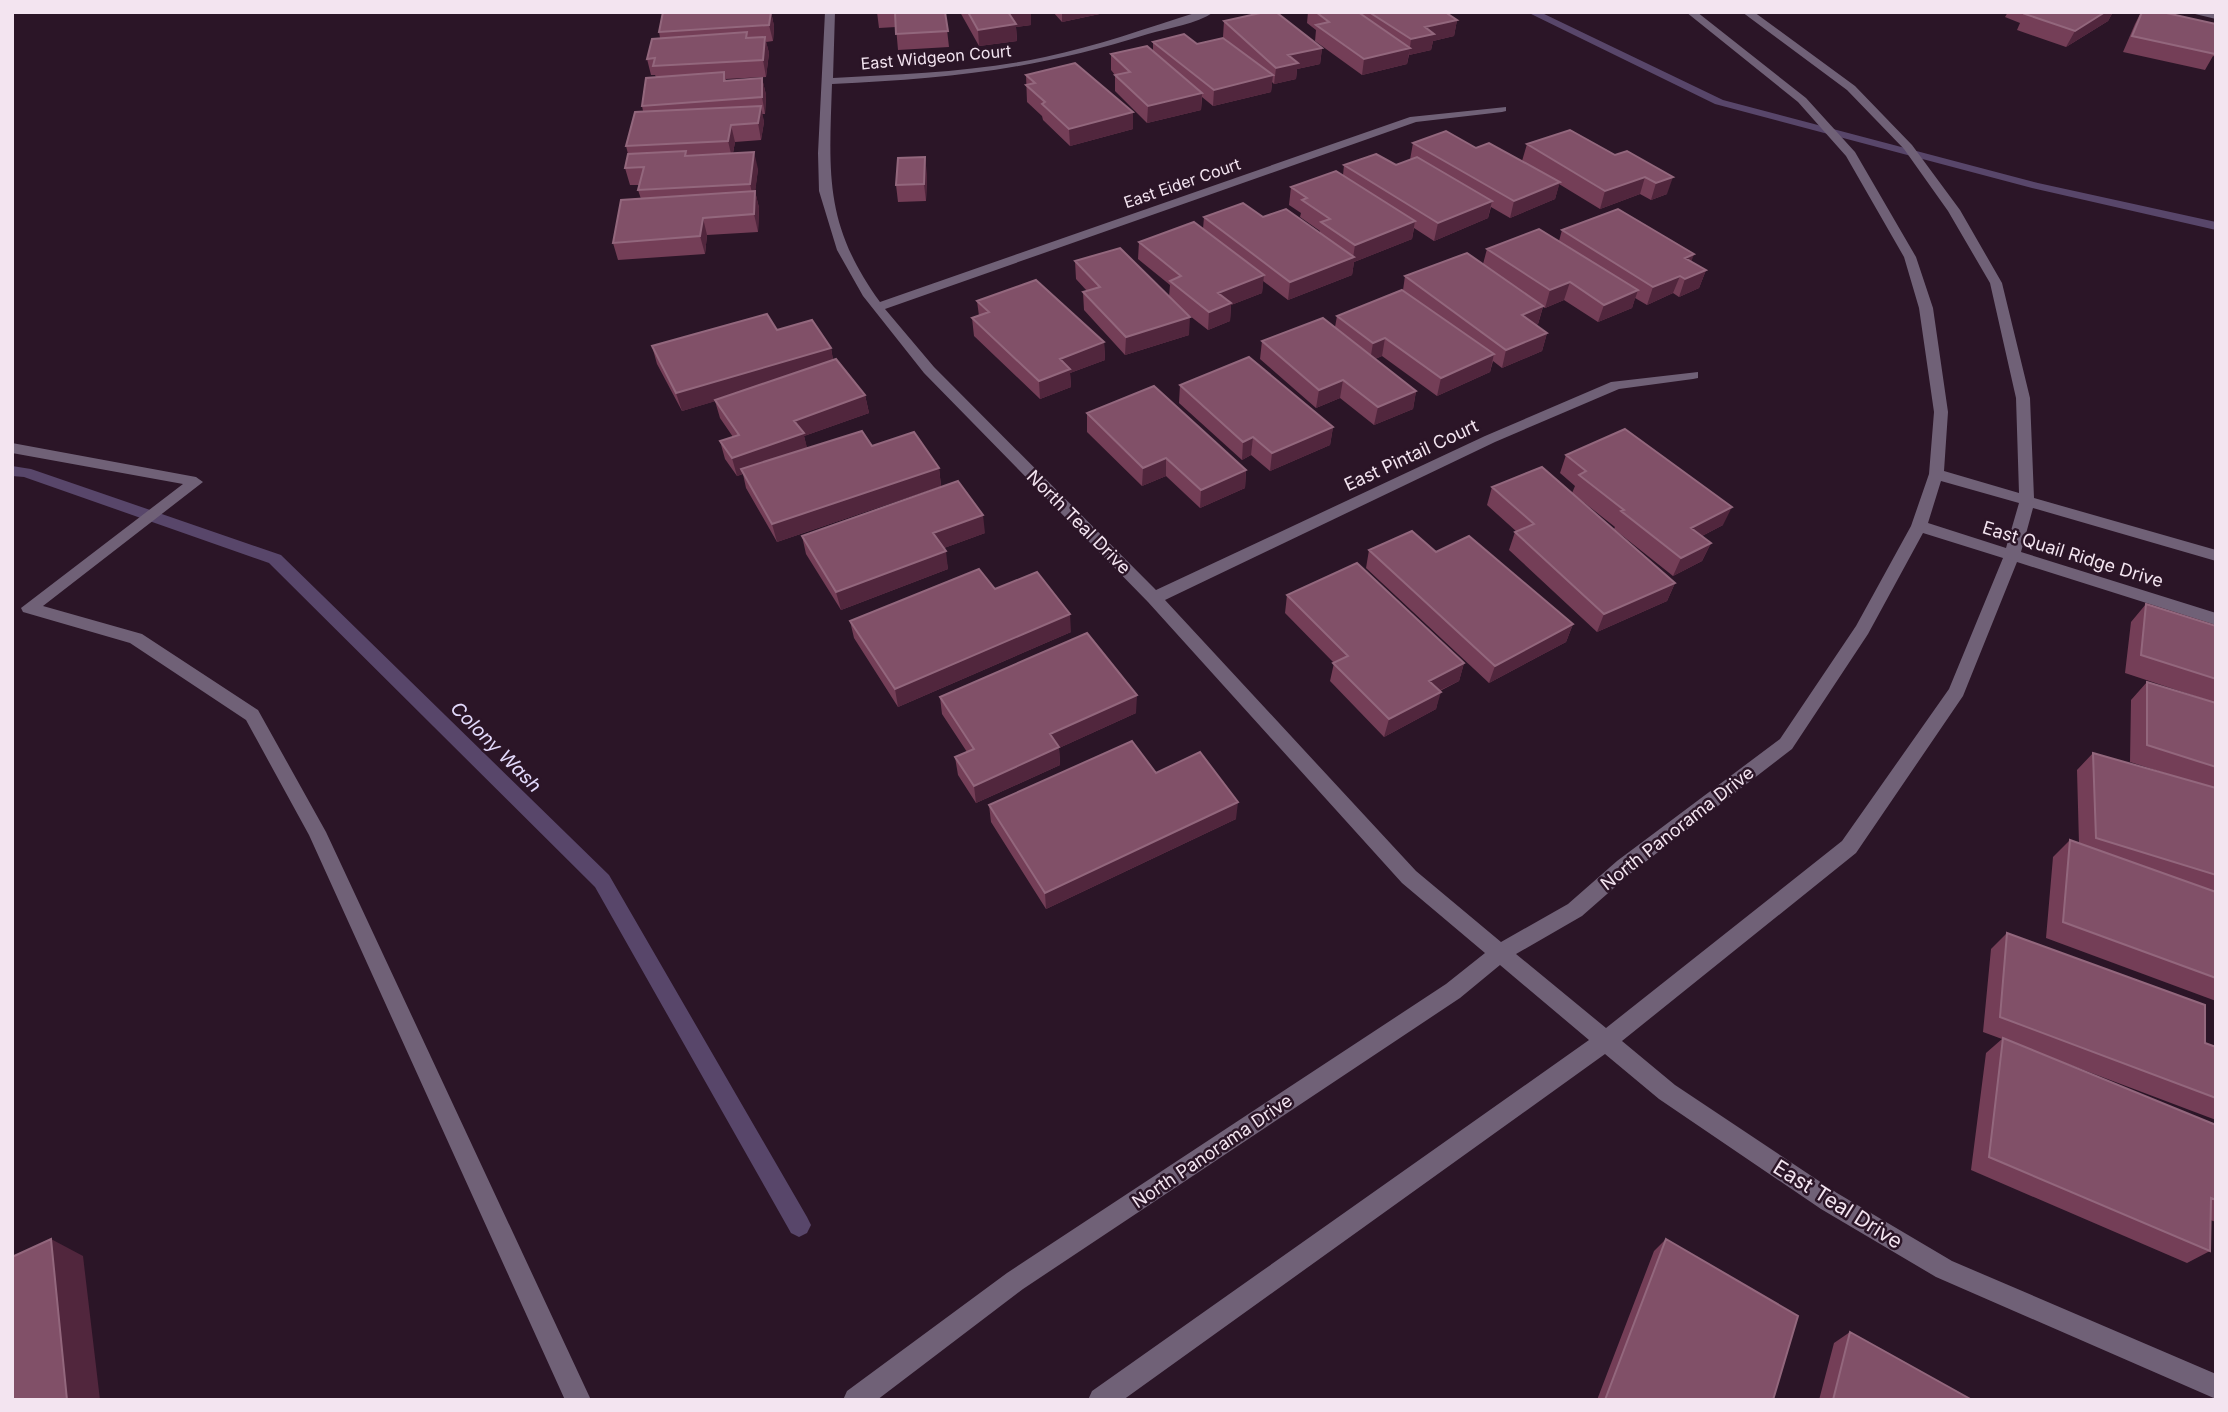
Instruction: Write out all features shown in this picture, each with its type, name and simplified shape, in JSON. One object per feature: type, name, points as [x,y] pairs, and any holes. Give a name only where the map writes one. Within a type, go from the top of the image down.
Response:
[{"type":"street","name":"North Teal Drive","points":[[830,12],[823,151],[827,204],[842,247],[894,332],[1154,598],[1409,877],[1500,953]]},
{"type":"street","name":"East Widgeon Court","points":[[827,81],[966,73],[1020,65],[1076,54],[1209,12]]},
{"type":"street","name":"North Panorama Drive","points":[[856,1400],[1015,1280],[1453,991],[1500,953],[1575,910],[1624,867],[1786,744],[1862,630],[1919,526],[1936,474],[1941,412],[1926,308],[1910,257],[1852,154],[1802,100],[1691,12]]},
{"type":"street","points":[[1101,1400],[1606,1041],[1849,847],[1957,691],[2012,555],[2027,502],[2023,398],[1996,283],[1960,220],[1909,147],[1851,88],[1747,12]]},
{"type":"street","points":[[2198,12],[2216,16]]},
{"type":"street","name":"East Eider Court","points":[[877,307],[1414,119],[1502,108]]},
{"type":"street","name":"East Pintail Court","points":[[1154,598],[1490,439],[1616,386],[1693,375]]},
{"type":"street","points":[[12,448],[196,482],[29,608],[136,638],[252,715],[317,832],[578,1400]]},
{"type":"street","name":"East Quail Ridge Drive","points":[[1936,474],[2216,556]]},
{"type":"street","name":"East Quail Ridge Drive","points":[[1919,526],[2216,619]]},
{"type":"street","name":"East Teal Drive","points":[[1500,953],[1679,1100],[1829,1201],[1944,1269],[2216,1387]]},
{"type":"building","points":[[663,12],[771,12],[769,25],[659,32]]},
{"type":"building","points":[[895,12],[945,12],[948,31],[896,34]]},
{"type":"building","points":[[968,12],[1008,12],[1016,24],[978,30]]},
{"type":"building","points":[[1276,12],[1322,48],[1288,55],[1298,63],[1276,68],[1224,21]]},
{"type":"building","points":[[1316,12],[1358,12],[1410,48],[1364,59],[1316,25],[1329,22]]},
{"type":"building","points":[[1369,12],[1445,12],[1457,20],[1425,27],[1434,34],[1411,39]]},
{"type":"building","points":[[2105,12],[2075,31],[2025,14]]},
{"type":"building","points":[[2142,12],[2162,12],[2216,24],[2215,54],[2132,36]]},
{"type":"building","points":[[747,32],[746,38],[765,37],[763,60],[653,66],[655,58],[647,59],[652,39]]},
{"type":"building","points":[[1184,34],[1197,44],[1223,38],[1273,75],[1214,90],[1153,42]]},
{"type":"building","points":[[1147,46],[1202,93],[1148,106],[1115,75],[1130,72],[1111,54]]},
{"type":"building","points":[[1075,63],[1133,112],[1069,129],[1026,85],[1035,83],[1026,75]]},
{"type":"building","points":[[724,72],[724,81],[762,78],[762,97],[642,106],[646,78]]},
{"type":"building","points":[[761,106],[758,123],[731,125],[728,141],[626,146],[635,112]]},
{"type":"building","points":[[1570,130],[1615,155],[1627,151],[1673,177],[1656,183],[1645,177],[1605,191],[1527,144]]},
{"type":"building","points":[[1446,131],[1476,148],[1489,143],[1560,182],[1514,201],[1413,143]]},
{"type":"building","points":[[686,151],[685,156],[754,152],[750,184],[638,190],[644,167],[625,168],[628,154]]},
{"type":"building","points":[[1376,154],[1396,165],[1417,157],[1492,201],[1438,223],[1344,165]]},
{"type":"building","points":[[925,157],[924,184],[896,185],[898,158]]},
{"type":"building","points":[[1336,171],[1415,221],[1355,245],[1321,222],[1330,219],[1302,200],[1307,198],[1291,187]]},
{"type":"building","points":[[755,191],[754,214],[703,218],[700,236],[613,243],[621,200]]},
{"type":"building","points":[[1243,203],[1263,217],[1286,209],[1354,257],[1290,282],[1204,217]]},
{"type":"building","points":[[1618,209],[1694,254],[1685,258],[1706,270],[1685,279],[1680,276],[1653,287],[1562,230]]},
{"type":"building","points":[[1194,222],[1264,275],[1218,293],[1231,303],[1209,312],[1170,281],[1181,276],[1139,242]]},
{"type":"building","points":[[1539,229],[1638,290],[1604,305],[1570,282],[1550,290],[1487,249]]},
{"type":"building","points":[[1120,248],[1190,317],[1126,337],[1083,292],[1100,287],[1075,261]]},
{"type":"building","points":[[1467,253],[1543,306],[1522,315],[1547,333],[1506,350],[1405,276]]},
{"type":"building","points":[[1036,280],[1104,342],[1060,359],[1070,369],[1039,381],[972,318],[989,312],[977,301]]},
{"type":"building","points":[[1402,290],[1494,354],[1441,378],[1385,338],[1373,343],[1337,316]]},
{"type":"building","points":[[767,314],[777,330],[812,320],[831,348],[676,393],[652,346]]},
{"type":"building","points":[[1323,318],[1416,391],[1378,407],[1343,380],[1319,390],[1262,341]]},
{"type":"building","points":[[1249,357],[1333,427],[1272,453],[1253,437],[1243,442],[1180,385]]},
{"type":"building","points":[[836,359],[865,395],[794,421],[804,433],[732,458],[720,441],[739,435],[715,400]]},
{"type":"building","points":[[1154,386],[1246,470],[1201,490],[1166,458],[1143,468],[1087,413]]},
{"type":"building","points":[[1625,429],[1732,507],[1691,528],[1711,543],[1681,558],[1579,475],[1586,471],[1566,455]]},
{"type":"building","points":[[862,431],[872,446],[914,432],[939,468],[772,524],[741,469]]},
{"type":"building","points":[[1542,467],[1675,583],[1604,614],[1515,532],[1534,524],[1492,487]]},
{"type":"building","points":[[958,481],[983,515],[933,533],[946,551],[836,592],[802,536]]},
{"type":"building","points":[[1412,531],[1436,552],[1469,536],[1573,624],[1495,666],[1369,550]]},
{"type":"building","points":[[1357,563],[1464,663],[1429,681],[1441,692],[1389,719],[1333,663],[1348,656],[1287,595]]},
{"type":"building","points":[[979,569],[995,589],[1037,572],[1070,614],[895,689],[850,621]]},
{"type":"building","points":[[2146,604],[2216,626],[2216,679],[2141,655]]},
{"type":"building","points":[[1087,633],[1137,695],[1050,734],[1059,747],[974,786],[955,757],[974,749],[940,697]]},
{"type":"building","points":[[2147,682],[2216,703],[2216,767],[2147,745]]},
{"type":"building","points":[[1132,741],[1156,773],[1200,752],[1238,802],[1045,893],[989,805]]},
{"type":"building","points":[[2093,753],[2216,788],[2216,875],[2096,838]]},
{"type":"building","points":[[2070,840],[2216,892],[2216,978],[2063,922]]},
{"type":"building","points":[[2007,933],[2205,1005],[2205,1043],[2216,1047],[2216,1098],[2000,1017]]},
{"type":"building","points":[[2003,1038],[2216,1125],[2216,1200],[2211,1198],[2210,1251],[1989,1157]]},
{"type":"building","points":[[51,1239],[67,1400],[12,1400],[12,1257]]},
{"type":"building","points":[[1666,1239],[1798,1316],[1773,1400],[1605,1400]]},
{"type":"building","points":[[1850,1332],[1972,1400],[1833,1400]]},
{"type":"waterway","points":[[1532,12],[1719,102],[2036,186],[2216,226]]},
{"type":"waterway","name":"Colony Wash","points":[[12,471],[26,472],[275,559],[602,881],[799,1225]]}]
